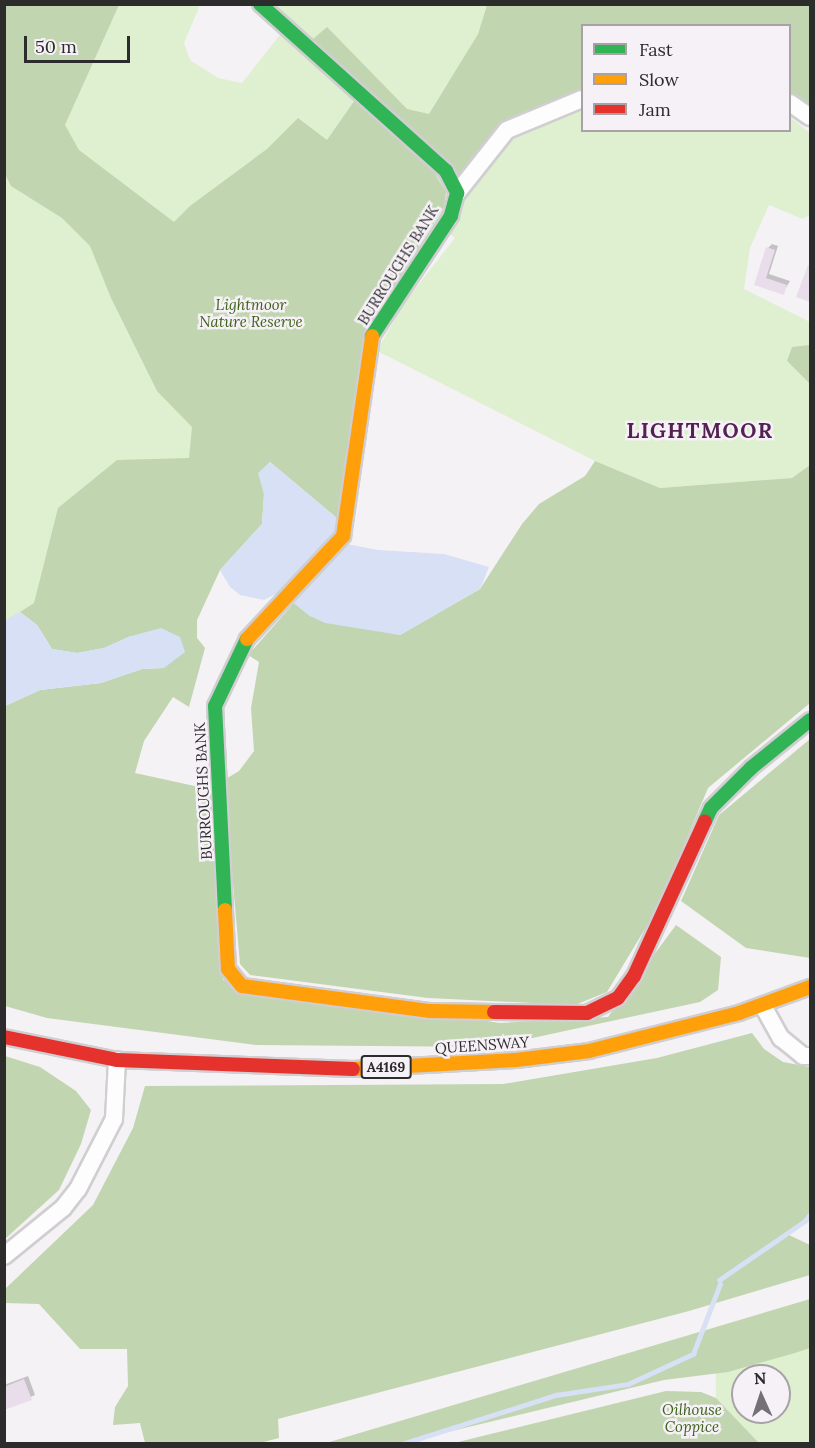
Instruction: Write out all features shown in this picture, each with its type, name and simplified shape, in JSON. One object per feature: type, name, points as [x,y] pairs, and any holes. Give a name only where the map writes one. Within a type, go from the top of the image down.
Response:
[{"type":"street","points":[[260,4],[446,171],[457,193],[507,130],[581,99]]},
{"type":"street","points":[[791,104],[810,117]]},
{"type":"street","name":"BURROUGHS BANK","points":[[457,193],[451,216],[372,336],[343,536],[329,554],[245,641],[215,706],[228,969],[242,986],[430,1011],[587,1013],[618,998],[634,976],[711,808],[752,768],[810,720]]},
{"type":"street","name":"QUEENSWAY","points":[[4,1037],[117,1060],[354,1069],[516,1060],[589,1051],[763,1006],[810,987]]},
{"type":"street","points":[[763,1006],[781,1038],[803,1056],[810,1056]]},
{"type":"street","points":[[4,1256],[63,1208],[78,1189],[114,1119],[117,1060]]},
{"type":"green space","name":"Lightmoor Nature Reserve","points":[[5,5],[119,5],[65,125],[79,150],[174,222],[190,206],[267,149],[298,118],[327,140],[357,97],[432,169],[446,192],[444,207],[367,329],[338,519],[270,462],[259,473],[264,494],[262,524],[220,570],[197,620],[197,638],[205,648],[189,707],[173,697],[144,741],[135,773],[213,790],[223,980],[500,1023],[608,1017],[676,925],[721,957],[718,990],[700,1002],[490,1047],[256,1045],[47,1018],[5,1006],[5,706],[40,690],[101,683],[142,669],[164,668],[131,636],[104,648],[77,653],[52,649],[37,625],[20,612],[34,603],[58,508],[117,460],[189,458],[192,427],[157,391],[111,298],[90,246],[62,218],[11,186],[5,174]]},
{"type":"green space","name":"Lightmoor Nature Reserve","points":[[119,5],[200,5],[184,43],[190,60],[218,78],[242,83],[283,31],[273,5],[487,5],[478,34],[432,111],[439,114],[492,11],[810,5],[791,25],[581,24],[547,111],[575,112],[581,109],[581,132],[791,132],[791,118],[810,133],[810,215],[803,219],[769,205],[750,248],[744,289],[810,322],[810,345],[787,361],[810,384],[810,465],[792,478],[660,488],[595,461],[377,351],[404,303],[455,238],[438,225],[270,462],[258,473],[264,494],[220,570],[197,620],[197,638],[205,648],[21,612],[5,620],[5,149],[65,125]]},
{"type":"green space","points":[[487,5],[810,5],[810,108],[791,94],[791,24],[581,24],[581,92],[501,127],[460,179],[313,39],[327,27],[407,109],[429,114],[478,34]]},
{"type":"green space","points":[[810,345],[810,384],[787,361],[792,347]]},
{"type":"green space","points":[[595,461],[660,488],[792,478],[810,465],[810,703],[708,788],[657,909],[607,992],[575,1005],[428,998],[250,975],[240,964],[224,780],[239,771],[254,751],[251,708],[259,662],[248,655],[294,603],[310,616],[400,635],[480,589],[522,524],[539,504],[585,476]]},
{"type":"green space","points":[[810,739],[810,958],[746,948],[681,901],[719,815]]},
{"type":"green space","points":[[752,1033],[764,1049],[783,1062],[810,1067],[810,1214],[787,1234],[810,1245],[810,1275],[689,1311],[278,1419],[279,1438],[256,1444],[145,1443],[140,1423],[113,1425],[115,1407],[128,1386],[127,1349],[80,1349],[39,1304],[5,1303],[5,1289],[93,1205],[133,1128],[145,1086],[503,1084],[657,1058]]},
{"type":"green space","points":[[5,1056],[40,1067],[76,1091],[91,1110],[81,1144],[59,1190],[5,1239]]},
{"type":"green space","points":[[810,1299],[810,1348],[795,1353],[756,1364],[731,1364],[731,1371],[728,1372],[664,1380],[402,1443],[326,1443]]},
{"type":"green space","points":[[810,1315],[810,1443],[759,1443],[741,1424],[791,1424],[791,1364],[731,1364],[731,1414],[716,1398],[715,1342]]},
{"type":"green space","name":"Oilhouse Coppice","points":[[666,1391],[701,1392],[716,1398],[731,1414],[731,1424],[741,1424],[759,1443],[454,1443]]},
{"type":"water","points":[[270,462],[338,519],[336,533],[287,588],[264,600],[240,595],[230,587],[220,570],[262,524],[264,494],[258,473]]},
{"type":"water","points":[[347,544],[378,550],[444,554],[489,567],[480,589],[400,635],[325,623],[310,616],[294,603]]},
{"type":"water","points":[[20,612],[37,625],[52,649],[77,653],[104,648],[131,636],[161,628],[180,637],[185,652],[164,668],[142,669],[101,683],[40,690],[5,706],[5,620]]},
{"type":"building","points":[[766,247],[775,250],[766,278],[787,285],[784,295],[754,285]]},
{"type":"building","points":[[808,265],[810,266],[810,302],[796,297]]},
{"type":"building","points":[[24,1379],[32,1400],[4,1410],[4,1387]]},
{"type":"waterway","points":[[719,1280],[805,1221],[810,1214]]},
{"type":"waterway","points":[[402,1444],[556,1395],[628,1384],[693,1354],[720,1284]]},
{"type":"traffic: fast","points":[[260,4],[446,171],[457,193],[451,216],[372,336]]},
{"type":"traffic: fast","points":[[225,910],[215,706],[247,639]]},
{"type":"traffic: fast","points":[[705,821],[711,808],[751,768],[810,720]]},
{"type":"traffic: slow","points":[[247,639],[343,536],[372,336]]},
{"type":"traffic: slow","points":[[225,910],[228,969],[242,986],[430,1011],[494,1012]]},
{"type":"traffic: slow","points":[[353,1069],[516,1060],[589,1051],[739,1013],[810,987]]},
{"type":"traffic: jam","points":[[494,1012],[587,1013],[618,998],[634,976],[705,821]]},
{"type":"traffic: jam","points":[[4,1037],[117,1060],[353,1069]]},
{"type":"district","name":"LIGHTMOOR","points":[[700,431]]}]
